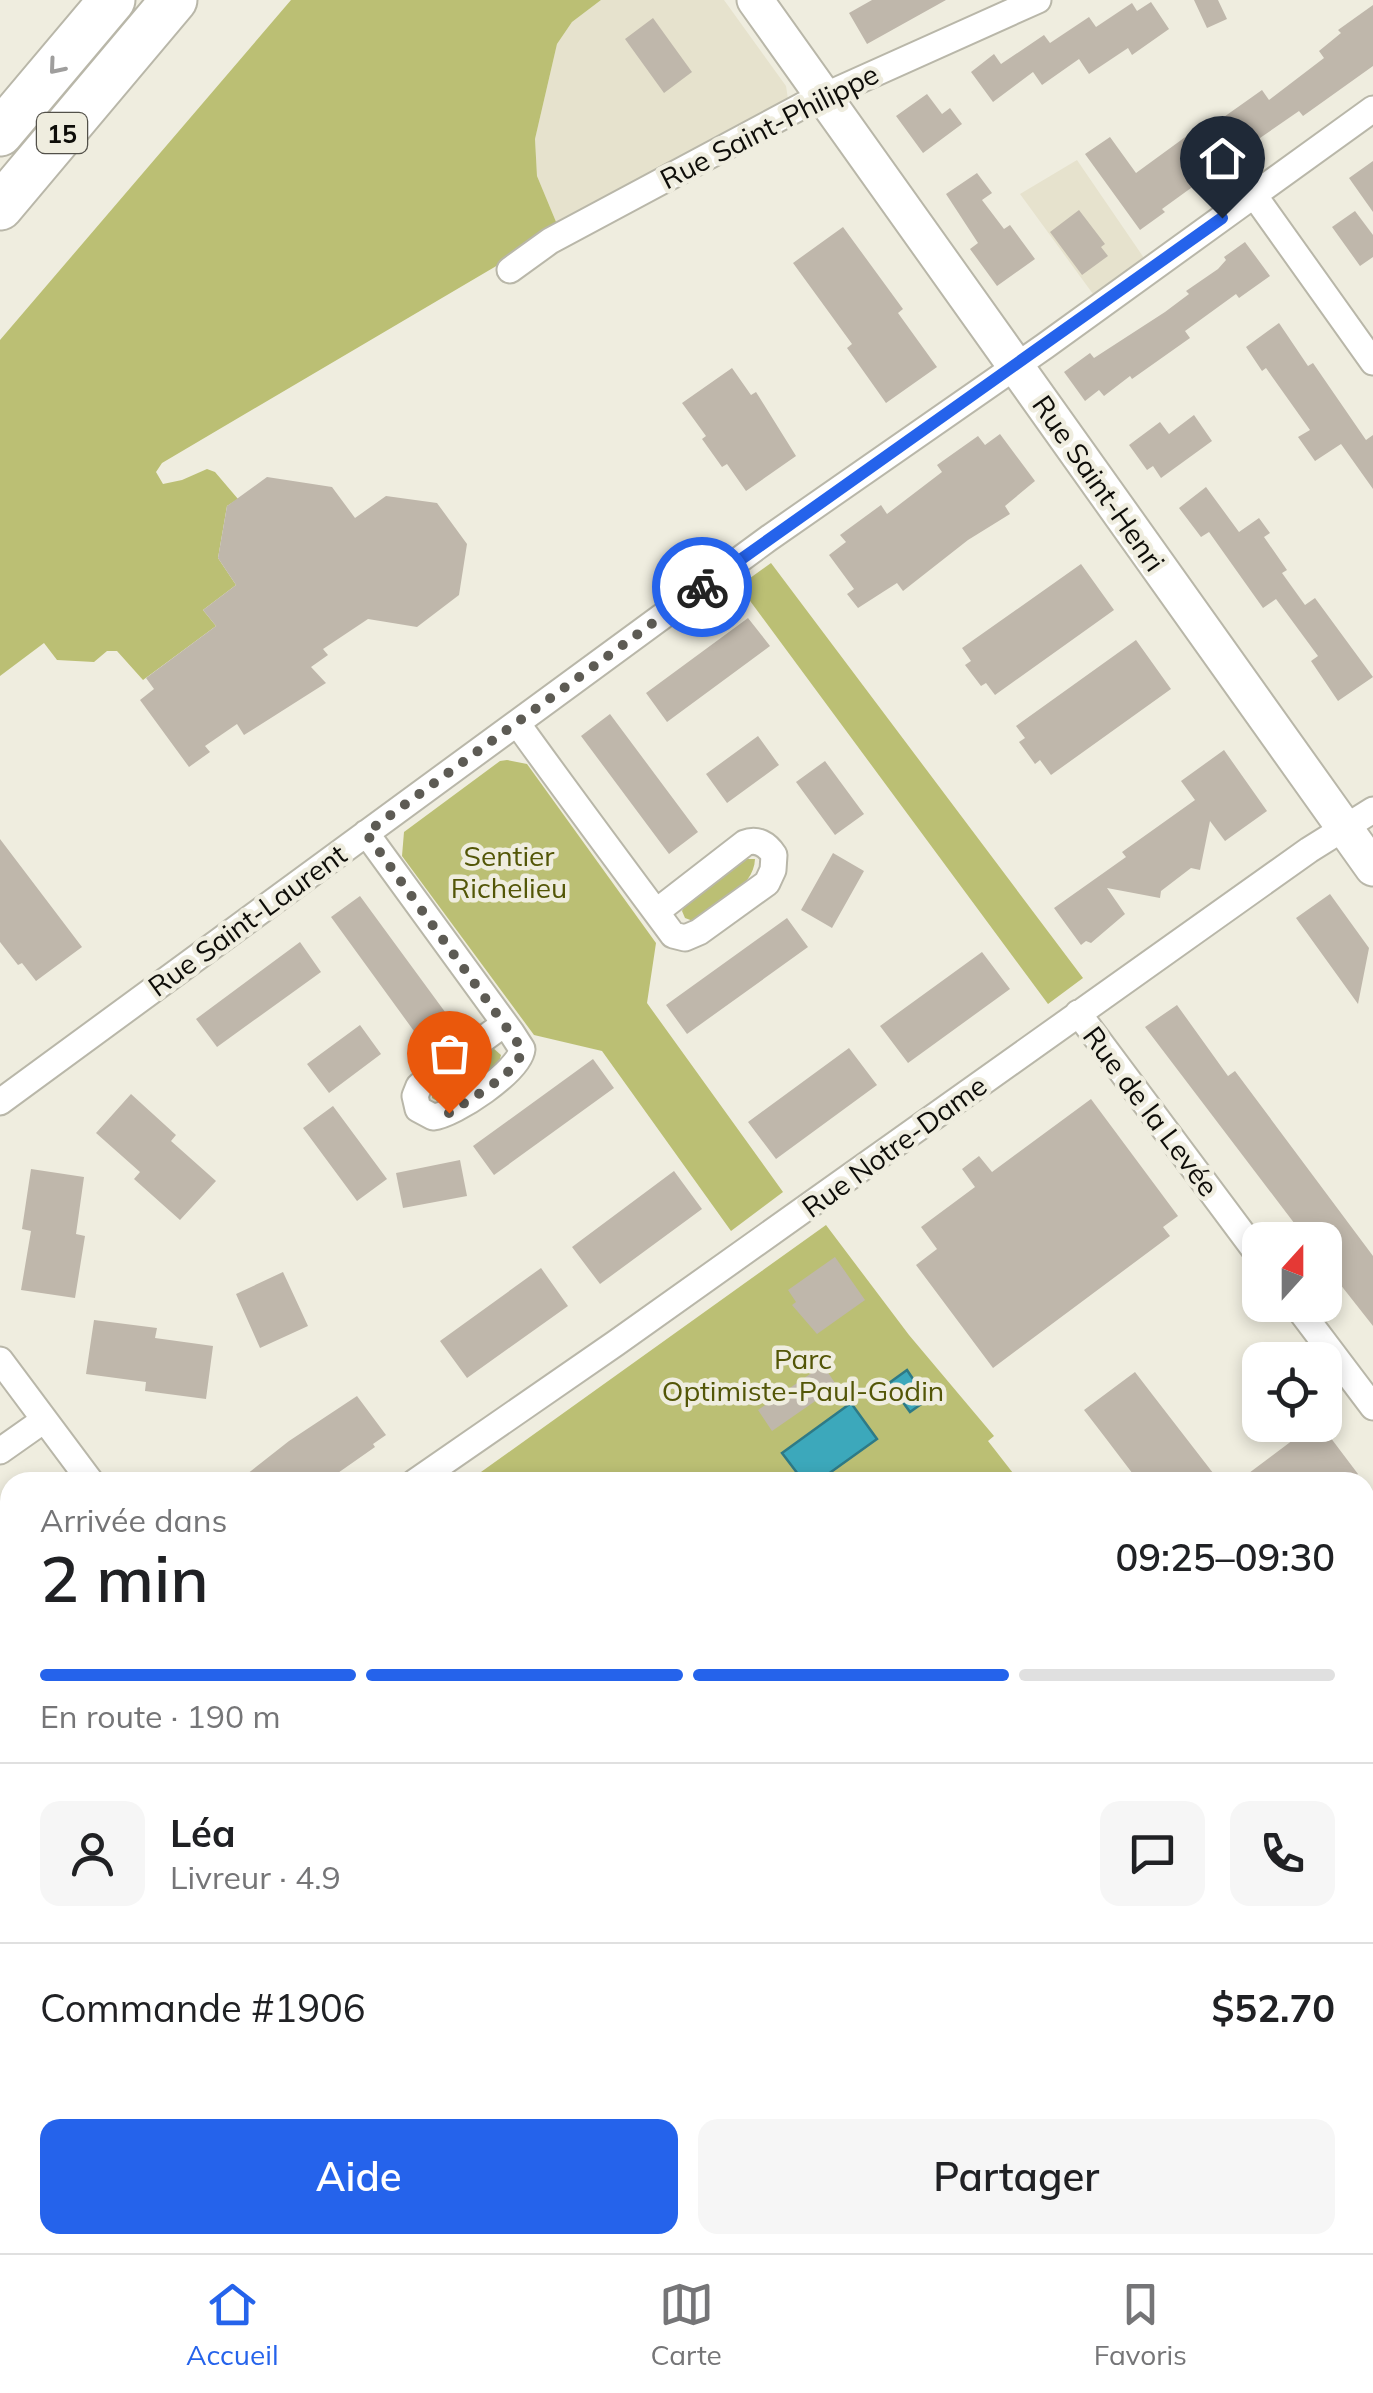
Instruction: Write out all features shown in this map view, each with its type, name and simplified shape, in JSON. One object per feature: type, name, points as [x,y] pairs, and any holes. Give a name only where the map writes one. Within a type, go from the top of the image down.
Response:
[{"type":"highway","name":"15","points":[[0,133],[112,0]]},
{"type":"highway","name":"15","points":[[0,207],[174,0]]},
{"type":"street","name":"Rue Saint-Henri","points":[[755,0],[1016,365],[1359,819],[1373,868]]},
{"type":"street","name":"Rue Saint-Philippe","points":[[510,270],[550,241],[823,96],[1038,0]]},
{"type":"street","name":"Rue Saint-Laurent","points":[[0,1102],[769,538],[1373,109]]},
{"type":"street","points":[[1254,195],[1373,362]]},
{"type":"street","points":[[517,723],[656,912],[679,938],[699,932],[767,884],[774,855],[764,844],[751,840],[656,912]]},
{"type":"street","name":"Rue Notre-Dame","points":[[429,1472],[1359,819]]},
{"type":"street","points":[[366,833],[504,1024]]},
{"type":"street","name":"Rue de la Levée","points":[[1078,1014],[1242,1233]]},
{"type":"street","points":[[1309,1322],[1373,1408]]},
{"type":"street","points":[[0,1360],[83,1472]]},
{"type":"street","points":[[0,1452],[44,1420]]},
{"type":"shaded area","points":[[601,0],[724,0],[786,86],[788,99],[559,229],[537,176],[535,139],[557,44],[572,22]]},
{"type":"shaded area","points":[[1077,160],[1144,258],[1093,294],[1020,194]]},
{"type":"green space","points":[[291,0],[601,0],[572,22],[557,44],[535,139],[537,176],[559,229],[514,252],[162,463],[156,472],[163,484],[207,469],[215,472],[238,499],[227,506],[218,558],[236,585],[203,610],[216,626],[143,680],[117,651],[107,651],[94,662],[57,660],[44,643],[0,676],[0,340]]},
{"type":"green space","points":[[771,563],[1083,978],[1048,1004],[739,586]]},
{"type":"green space","name":"Sentier Richelieu","points":[[500,761],[527,764],[656,943],[647,1003],[783,1192],[731,1231],[602,1051],[534,1035],[402,856],[404,832]]},
{"type":"green space","points":[[747,859],[755,859],[753,870],[732,895],[693,921],[685,918],[684,907]]},
{"type":"green space","points":[[493,1048],[501,1055],[499,1063],[452,1097],[437,1101],[432,1098],[432,1091]]},
{"type":"green space","name":"Parc Optimiste-Paul-Godin","points":[[826,1225],[909,1335],[994,1436],[988,1441],[1012,1472],[481,1472]]},
{"type":"water","points":[[907,1370],[927,1400],[910,1412],[889,1383]]},
{"type":"water","points":[[851,1403],[877,1439],[831,1472],[796,1472],[782,1453]]},
{"type":"building","points":[[872,0],[946,0],[867,44],[849,13]]},
{"type":"building","points":[[1194,0],[1218,0],[1227,19],[1207,28]]},
{"type":"building","points":[[1151,2],[1169,29],[1132,55],[1128,48],[1089,74],[1079,59],[1042,85],[1033,72],[993,102],[971,72],[994,54],[1001,64],[1044,35],[1050,43],[1089,17],[1096,27],[1132,3],[1137,11]]},
{"type":"building","points":[[1373,5],[1373,66],[1303,116],[1299,111],[1260,138],[1162,209],[1165,212],[1140,230],[1085,154],[1110,137],[1136,173],[1210,119],[1214,124],[1262,90],[1269,100],[1324,58],[1319,51],[1341,33],[1338,30]]},
{"type":"building","points":[[653,18],[692,72],[664,93],[625,39]]},
{"type":"building","points":[[927,94],[942,114],[950,108],[962,124],[923,153],[896,116]]},
{"type":"building","points":[[1373,161],[1373,212],[1349,178]]},
{"type":"building","points":[[977,173],[992,193],[982,200],[1004,229],[1010,225],[1035,259],[997,286],[970,249],[978,243],[946,194]]},
{"type":"building","points":[[1079,210],[1105,244],[1101,247],[1108,256],[1082,275],[1050,232]]},
{"type":"building","points":[[1355,211],[1373,235],[1373,257],[1360,266],[1332,227]]},
{"type":"building","points":[[843,227],[903,309],[898,313],[937,367],[886,403],[847,348],[852,344],[793,263]]},
{"type":"building","points":[[1245,242],[1270,276],[1239,298],[1236,294],[1185,331],[1190,338],[1132,379],[1130,376],[1104,396],[1099,390],[1085,401],[1064,372],[1090,353],[1094,358],[1165,312]]},
{"type":"building","points":[[1279,323],[1308,366],[1313,363],[1366,440],[1373,435],[1373,489],[1341,444],[1315,461],[1298,437],[1310,430],[1266,368],[1262,371],[1246,347]]},
{"type":"building","points":[[732,368],[751,395],[756,392],[796,456],[746,491],[727,464],[722,467],[682,403]]},
{"type":"building","points":[[1194,415],[1212,441],[1161,478],[1153,466],[1147,470],[1129,445],[1160,422],[1169,434]]},
{"type":"building","points":[[1000,434],[1035,481],[1005,506],[1010,514],[968,540],[903,591],[897,583],[858,608],[847,594],[854,589],[829,555],[846,542],[840,535],[881,505],[887,514],[942,472],[937,465],[978,436],[985,445]]},
{"type":"building","points":[[267,477],[332,487],[355,518],[386,496],[437,503],[467,544],[459,595],[417,627],[368,619],[323,649],[328,655],[311,667],[326,683],[244,735],[237,724],[205,746],[210,752],[189,767],[140,700],[154,689],[146,678],[216,626],[203,610],[236,585],[218,558],[227,506]]},
{"type":"building","points":[[1206,487],[1239,532],[1259,518],[1270,533],[1264,537],[1287,570],[1282,573],[1305,605],[1315,598],[1373,677],[1338,701],[1311,661],[1318,656],[1276,599],[1263,608],[1209,532],[1201,537],[1179,508]]},
{"type":"building","points":[[1081,564],[1114,610],[995,695],[986,683],[981,686],[965,665],[971,661],[962,648]]},
{"type":"building","points":[[748,618],[770,646],[667,722],[646,693]]},
{"type":"building","points":[[1136,640],[1171,689],[1051,775],[1040,760],[1035,764],[1019,742],[1025,738],[1016,726]]},
{"type":"building","points":[[610,714],[698,832],[669,854],[581,736]]},
{"type":"building","points":[[758,736],[779,765],[727,803],[706,774]]},
{"type":"building","points":[[1224,750],[1267,811],[1225,841],[1210,821],[1200,870],[1191,868],[1161,891],[1160,898],[1107,888],[1125,914],[1091,943],[1081,945],[1054,908],[1126,857],[1122,852],[1195,800],[1181,781]]},
{"type":"building","points":[[825,761],[864,814],[835,835],[796,782]]},
{"type":"building","points":[[0,839],[82,947],[36,981],[0,942]]},
{"type":"building","points":[[833,853],[864,871],[832,928],[801,910]]},
{"type":"building","points":[[1330,894],[1369,948],[1358,1004],[1296,918]]},
{"type":"building","points":[[360,896],[448,1016],[419,1038],[331,917]]},
{"type":"building","points":[[787,918],[808,947],[687,1034],[666,1005]]},
{"type":"building","points":[[300,942],[321,972],[217,1047],[196,1019]]},
{"type":"building","points":[[982,952],[1010,989],[908,1063],[880,1026]]},
{"type":"building","points":[[1177,1005],[1228,1076],[1235,1071],[1373,1256],[1373,1326],[1342,1287],[1342,1222],[1293,1222],[1145,1027]]},
{"type":"building","points":[[360,1025],[381,1054],[329,1093],[307,1064]]},
{"type":"building","points":[[849,1048],[877,1085],[776,1159],[748,1122]]},
{"type":"building","points":[[593,1059],[614,1088],[494,1175],[473,1146]]},
{"type":"building","points":[[131,1094],[176,1135],[171,1141],[216,1181],[180,1220],[134,1179],[140,1172],[96,1133]]},
{"type":"building","points":[[1091,1099],[1178,1216],[1163,1227],[1170,1236],[993,1368],[916,1265],[937,1249],[921,1227],[975,1187],[962,1169],[971,1162],[979,1156],[992,1172]]},
{"type":"building","points":[[333,1106],[387,1179],[357,1201],[303,1128]]},
{"type":"building","points":[[460,1160],[467,1196],[403,1208],[396,1173]]},
{"type":"building","points":[[31,1169],[84,1177],[76,1234],[85,1236],[75,1298],[21,1290],[31,1231],[22,1229]]},
{"type":"building","points":[[674,1171],[702,1209],[600,1284],[572,1247]]},
{"type":"building","points":[[835,1257],[865,1300],[817,1334],[792,1305],[796,1302],[788,1290]]},
{"type":"building","points":[[541,1268],[568,1306],[467,1378],[440,1341]]},
{"type":"building","points":[[283,1272],[308,1326],[260,1348],[236,1294]]},
{"type":"building","points":[[94,1320],[157,1328],[155,1338],[213,1346],[206,1399],[145,1391],[146,1382],[86,1374]]},
{"type":"building","points":[[823,1365],[837,1386],[772,1431],[758,1410]]},
{"type":"building","points":[[1135,1372],[1212,1472],[1131,1472],[1084,1410]]},
{"type":"building","points":[[357,1396],[386,1435],[339,1472],[250,1472]]},
{"type":"building","points":[[1290,1442],[1334,1442],[1356,1472],[1250,1472]]},
{"type":"way so far","points":[[449,1113],[512,1069],[521,1058],[522,1049],[366,833],[702,587]]},
{"type":"route","points":[[702,587],[1222,218]]}]
